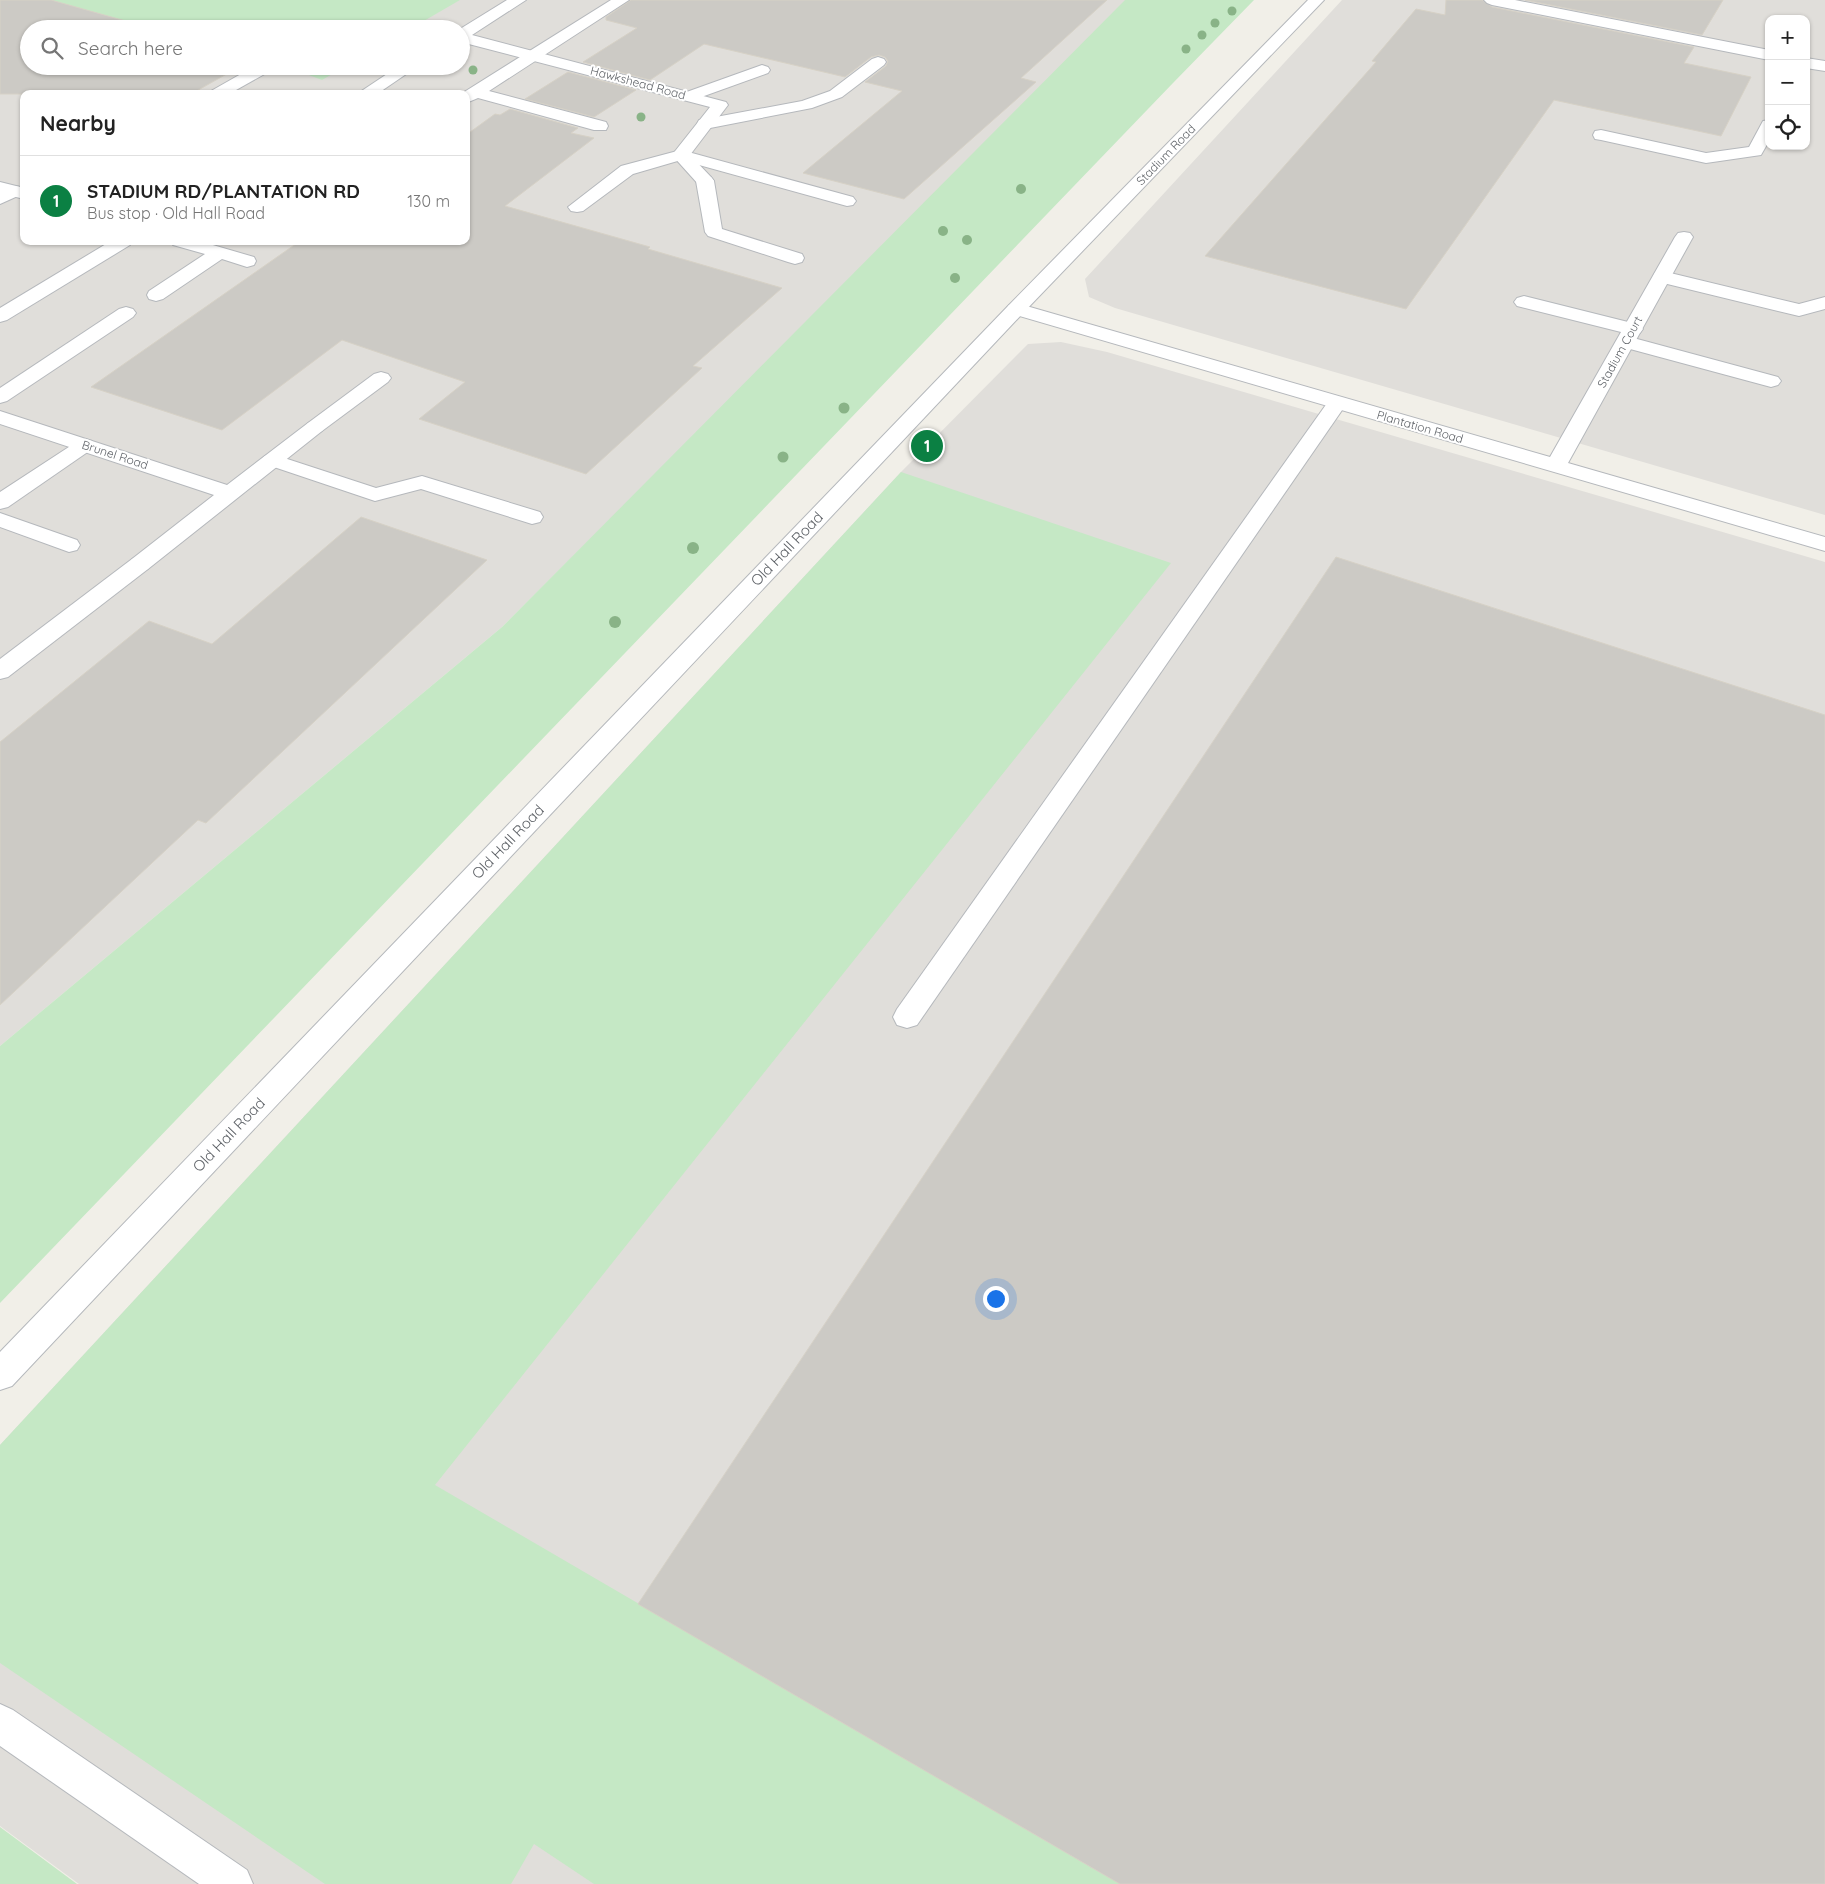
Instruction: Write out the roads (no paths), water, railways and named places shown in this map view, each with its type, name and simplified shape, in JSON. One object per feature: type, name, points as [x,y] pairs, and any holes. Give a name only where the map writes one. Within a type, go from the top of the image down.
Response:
[{"type":"street","points":[[470,30],[518,0]]},
{"type":"street","points":[[471,95],[621,0]]},
{"type":"street","name":"Stadium Road","points":[[1016,309],[1316,0]]},
{"type":"street","points":[[1492,0],[1765,54]]},
{"type":"street","name":"Hawkshead Road","points":[[470,38],[720,105],[681,155]]},
{"type":"street","points":[[705,124],[806,105],[836,94],[878,62]]},
{"type":"street","points":[[1810,64],[1825,66]]},
{"type":"street","points":[[687,97],[762,70]]},
{"type":"street","points":[[224,90],[251,75]]},
{"type":"street","points":[[371,90],[396,75]]},
{"type":"street","points":[[471,95],[600,126]]},
{"type":"street","points":[[1602,135],[1706,158],[1755,151],[1765,132]]},
{"type":"street","points":[[681,155],[705,180],[714,232],[795,258]]},
{"type":"street","points":[[576,207],[627,170],[681,155],[847,201]]},
{"type":"street","name":"Stadium Court","points":[[1556,466],[1684,238]]},
{"type":"street","points":[[0,316],[117,245]]},
{"type":"street","points":[[192,245],[247,261]]},
{"type":"street","points":[[156,295],[219,253]]},
{"type":"street","points":[[1662,277],[1799,310],[1825,303]]},
{"type":"street","points":[[1524,302],[1771,381]]},
{"type":"street","name":"Plantation Road","points":[[1016,309],[1825,544]]},
{"type":"street","name":"Old Hall Road","points":[[0,1375],[1016,309]]},
{"type":"street","points":[[0,397],[126,313]]},
{"type":"street","points":[[0,671],[229,493],[381,378]]},
{"type":"street","points":[[908,1017],[1337,403]]},
{"type":"street","name":"Brunel Road","points":[[0,417],[229,493]]},
{"type":"street","points":[[0,502],[85,445]]},
{"type":"street","points":[[272,460],[375,496],[422,482],[532,517]]},
{"type":"street","points":[[0,520],[68,545]]},
{"type":"street","points":[[0,1723],[233,1884]]},
{"type":"place","name":"STADIUM RD/PLANTATION RD","points":[[927,446]]}]
